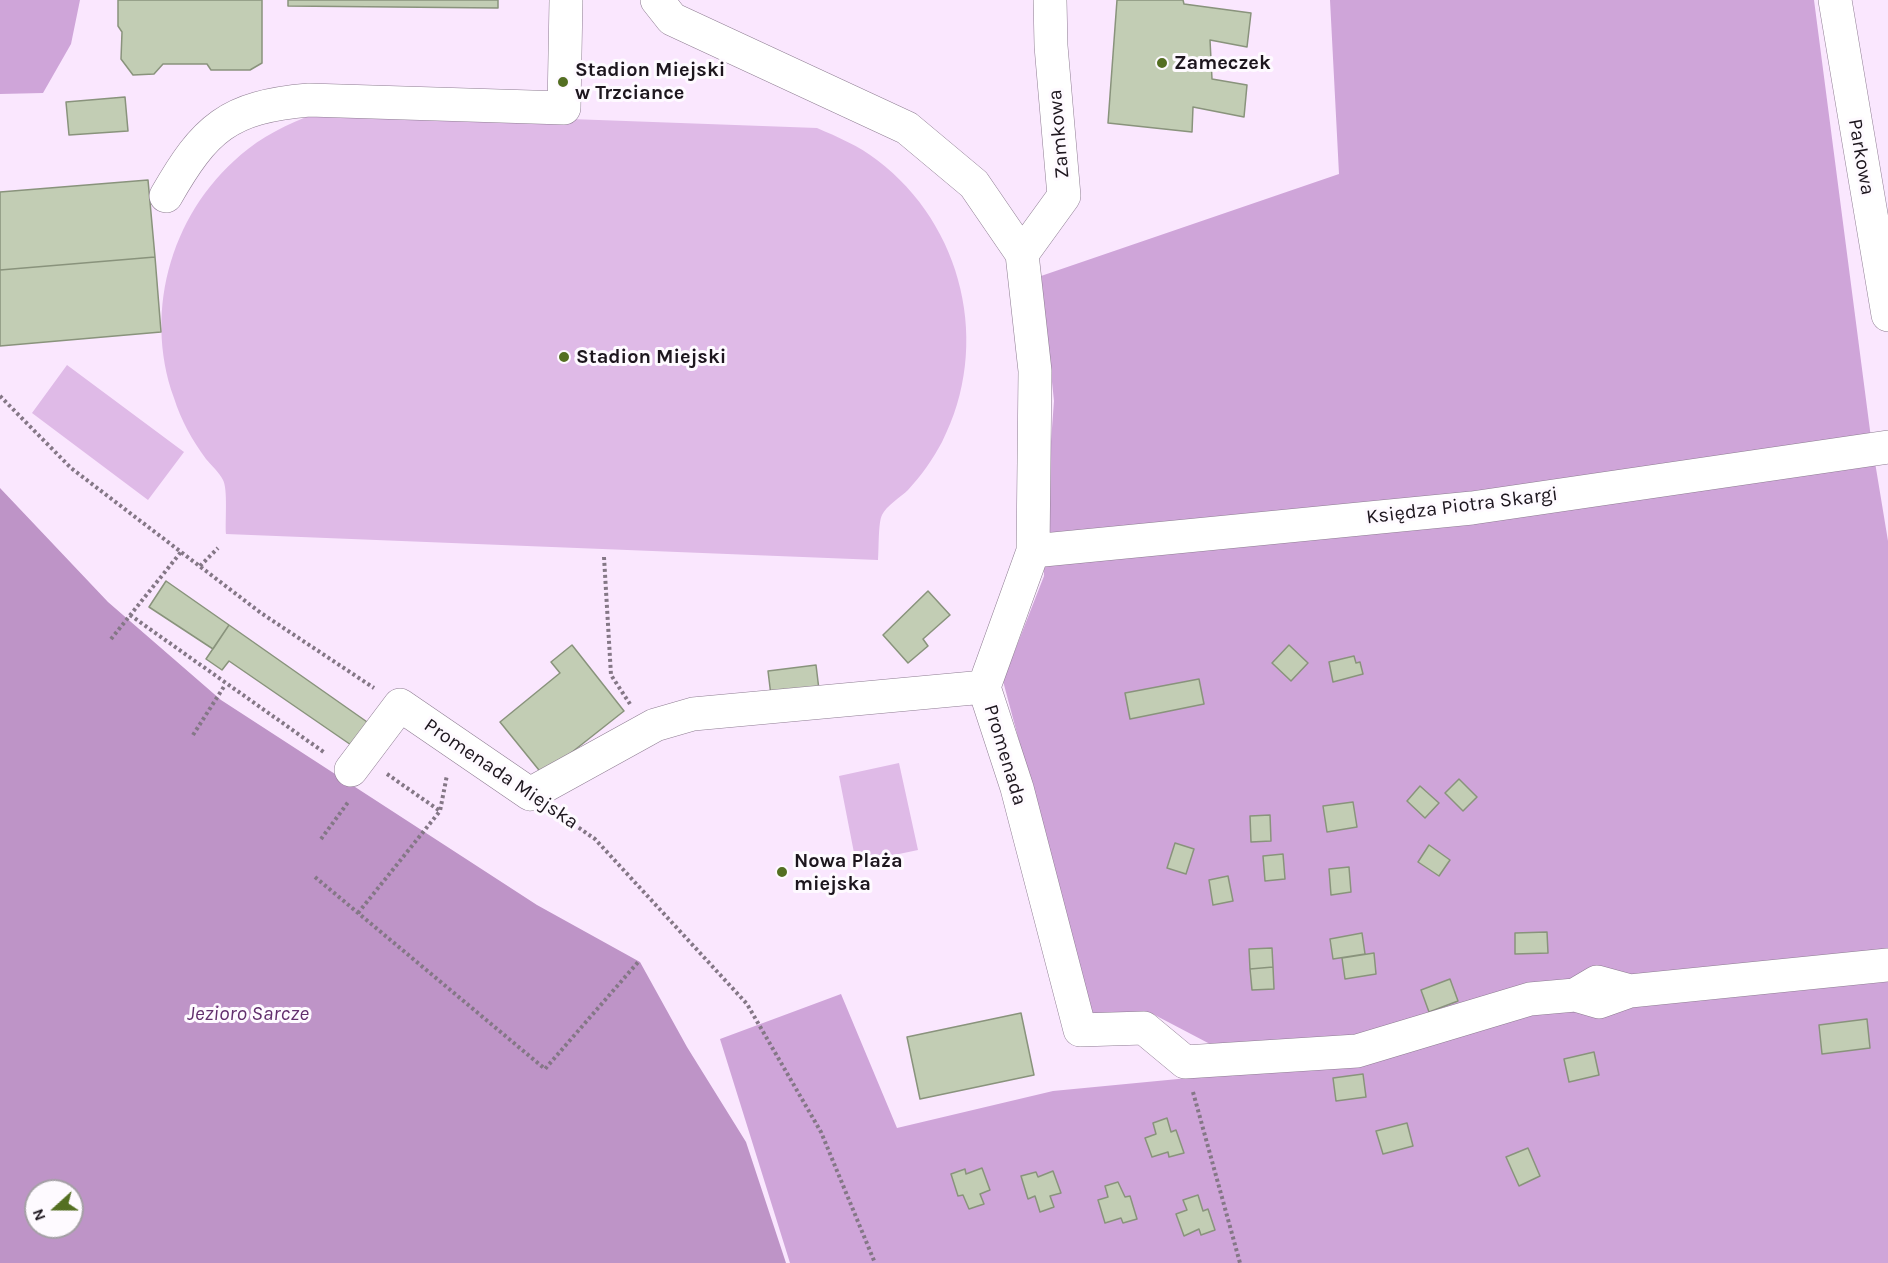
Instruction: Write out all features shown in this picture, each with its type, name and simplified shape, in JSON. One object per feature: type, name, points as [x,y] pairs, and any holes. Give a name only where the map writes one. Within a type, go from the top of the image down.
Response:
[{"type":"street","points":[[165,196],[189,156],[217,127],[252,109],[281,103],[319,100],[564,108],[566,0]]},
{"type":"street","points":[[657,0],[672,19],[907,128],[974,184],[1022,254],[1035,371],[1034,551],[984,687]]},
{"type":"street","name":"Zamkowa","points":[[1022,254],[1064,195],[1051,46],[1050,0]]},
{"type":"street","name":"Parkowa","points":[[1835,0],[1888,315]]},
{"type":"street","name":"Księdza Piotra Skargi","points":[[1034,551],[1472,508],[1888,447]]},
{"type":"street","name":"Promenada","points":[[530,795],[646,730],[693,714],[984,687],[1017,788],[1080,1030],[1144,1028],[1185,1062]]},
{"type":"street","points":[[356,763],[400,705]]},
{"type":"street","name":"Promenada Miejska","points":[[400,705],[530,795]]},
{"type":"street","points":[[1185,1062],[1357,1051],[1530,999],[1575,995],[1598,982],[1630,991],[1888,965]]},
{"type":"path","points":[[0,396],[70,468],[261,613],[400,705]]},
{"type":"path","points":[[200,566],[218,548]]},
{"type":"path","points":[[111,639],[181,552]]},
{"type":"path","points":[[604,557],[611,675],[646,730]]},
{"type":"path","points":[[129,615],[226,685],[440,811]]},
{"type":"path","points":[[193,735],[226,685]]},
{"type":"path","points":[[358,913],[440,811],[448,768]]},
{"type":"path","name":"Promenada Miejska","points":[[530,795],[595,839],[747,1004],[821,1132],[874,1263]]},
{"type":"path","points":[[315,877],[545,1069],[639,961]]},
{"type":"path","points":[[1185,1062],[1240,1263]]},
{"type":"shaded area","points":[[0,0],[80,0],[71,44],[43,93],[0,94]]},
{"type":"shaded area","points":[[1330,0],[1814,0],[1871,438],[1888,541],[1888,1263],[790,1263],[720,1039],[841,994],[897,1128],[1053,1091],[1199,1077],[1210,1044],[1149,1012],[1093,1017],[1003,681],[1044,576],[1044,536],[1054,401],[1041,276],[1339,174]]},
{"type":"shaded area","name":"Stadion Miejski","points":[[325,110],[817,128],[856,146],[877,160],[907,187],[930,218],[949,252],[960,289],[966,327],[965,366],[957,405],[942,442],[931,461],[918,479],[882,515],[878,560],[226,534],[225,484],[201,452],[184,422],[174,398],[165,364],[162,330],[164,295],[171,262],[183,230],[200,200],[222,173],[248,149],[275,131]]},
{"type":"shaded area","points":[[67,365],[184,452],[148,500],[32,413]]},
{"type":"shaded area","points":[[899,763],[918,850],[856,863],[839,776]]},
{"type":"water","name":"Jezioro Sarcze","points":[[0,488],[108,602],[221,700],[537,905],[640,962],[687,1047],[746,1142],[786,1263],[0,1263]]},
{"type":"building","points":[[118,0],[262,0],[262,63],[250,70],[211,70],[207,64],[163,64],[154,74],[133,75],[121,59],[122,32],[118,26]]},
{"type":"building","points":[[288,0],[498,0],[498,8],[288,6]]},
{"type":"building","name":"Zameczek","points":[[1117,0],[1183,0],[1184,4],[1251,13],[1247,47],[1210,40],[1212,79],[1247,85],[1244,117],[1193,107],[1192,132],[1108,123]]},
{"type":"building","points":[[125,97],[128,131],[69,135],[66,102]]},
{"type":"building","points":[[148,180],[155,257],[0,270],[0,192]]},
{"type":"building","points":[[155,257],[161,332],[0,346],[0,270]]},
{"type":"building","points":[[166,581],[229,625],[213,649],[149,607]]},
{"type":"building","points":[[928,591],[950,615],[923,639],[928,646],[908,663],[883,635]]},
{"type":"building","points":[[229,625],[370,724],[354,747],[229,661],[222,670],[206,659]]},
{"type":"building","points":[[572,645],[624,711],[543,775],[500,722],[560,673],[551,662]]},
{"type":"building","points":[[1289,645],[1308,663],[1291,681],[1272,663]]},
{"type":"building","points":[[1354,656],[1356,663],[1360,662],[1363,674],[1333,682],[1329,662]]},
{"type":"building","points":[[816,665],[820,698],[772,704],[768,671]]},
{"type":"building","points":[[1199,679],[1204,704],[1130,719],[1125,693]]},
{"type":"building","points":[[1459,779],[1477,797],[1463,811],[1445,793]]},
{"type":"building","points":[[1420,786],[1439,803],[1425,818],[1407,801]]},
{"type":"building","points":[[1353,802],[1357,827],[1327,832],[1323,806]]},
{"type":"building","points":[[1270,815],[1271,841],[1251,842],[1250,816]]},
{"type":"building","points":[[1175,843],[1194,849],[1186,874],[1167,868]]},
{"type":"building","points":[[1429,845],[1450,860],[1439,876],[1418,862]]},
{"type":"building","points":[[1283,854],[1285,879],[1265,881],[1263,856]]},
{"type":"building","points":[[1349,867],[1351,892],[1331,895],[1329,869]]},
{"type":"building","points":[[1228,876],[1233,901],[1213,905],[1209,880]]},
{"type":"building","points":[[1547,932],[1548,953],[1515,954],[1515,933]]},
{"type":"building","points":[[1362,933],[1365,954],[1333,959],[1330,939]]},
{"type":"building","points":[[1272,948],[1273,967],[1250,969],[1249,949]]},
{"type":"building","points":[[1374,953],[1376,974],[1345,979],[1342,958]]},
{"type":"building","points":[[1273,967],[1274,989],[1252,990],[1250,969]]},
{"type":"building","points":[[1450,979],[1458,1001],[1429,1012],[1421,990]]},
{"type":"building","points":[[1021,1013],[1034,1075],[920,1099],[907,1037]]},
{"type":"building","points":[[1867,1019],[1870,1048],[1822,1054],[1819,1025]]},
{"type":"building","points":[[1594,1052],[1599,1075],[1569,1082],[1564,1059]]},
{"type":"building","points":[[1363,1074],[1366,1097],[1336,1101],[1333,1078]]},
{"type":"building","points":[[1167,1118],[1171,1132],[1176,1130],[1184,1153],[1169,1157],[1168,1152],[1152,1157],[1145,1138],[1156,1134],[1153,1123]]},
{"type":"building","points":[[1407,1123],[1413,1146],[1383,1154],[1376,1131]]},
{"type":"building","points":[[1528,1148],[1540,1176],[1519,1186],[1506,1157]]},
{"type":"building","points":[[982,1168],[990,1190],[980,1194],[984,1204],[969,1209],[963,1195],[958,1196],[951,1174],[965,1169],[966,1174]]},
{"type":"building","points":[[1053,1171],[1061,1193],[1050,1196],[1054,1207],[1040,1212],[1035,1196],[1028,1199],[1021,1176],[1036,1172],[1038,1177]]},
{"type":"building","points":[[1118,1182],[1125,1197],[1130,1196],[1137,1219],[1123,1223],[1121,1218],[1105,1223],[1098,1200],[1108,1197],[1105,1186]]},
{"type":"building","points":[[1198,1195],[1203,1211],[1208,1209],[1215,1230],[1201,1235],[1199,1229],[1184,1236],[1176,1214],[1187,1210],[1183,1200]]},
{"type":"place","name":"Zameczek","points":[[1162,63]]},
{"type":"place","name":"Stadion Miejski w Trzciance","points":[[563,82]]},
{"type":"place","name":"Stadion Miejski","points":[[564,357]]},
{"type":"place","name":"Nowa Plaża miejska","points":[[782,872]]}]
